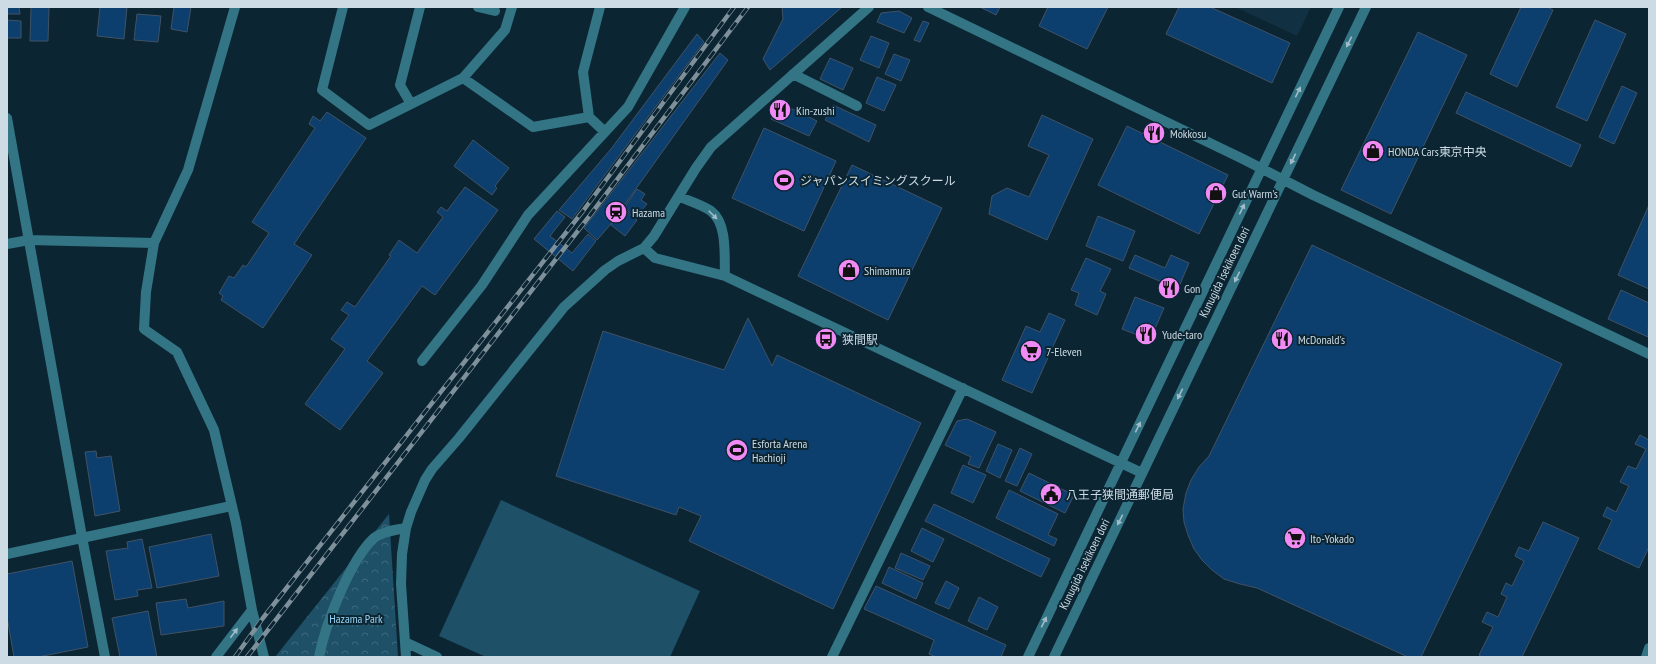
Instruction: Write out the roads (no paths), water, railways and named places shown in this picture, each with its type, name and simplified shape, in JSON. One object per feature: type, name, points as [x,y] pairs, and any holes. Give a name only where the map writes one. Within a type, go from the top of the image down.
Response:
[{"type":"street","points":[[235,7],[188,170],[154,243],[146,292],[144,329],[177,352],[214,430],[236,523],[252,610],[264,657]]},
{"type":"street","points":[[343,7],[322,90],[369,125],[463,78],[505,30],[512,7]]},
{"type":"street","points":[[411,104],[400,85],[420,7]]},
{"type":"street","points":[[478,7],[495,11]]},
{"type":"street","points":[[600,7],[583,72],[588,117],[605,132]]},
{"type":"street","points":[[422,361],[482,285],[528,215],[628,107],[685,7]]},
{"type":"street","points":[[406,657],[401,569],[406,528],[417,496],[432,469],[459,438],[564,307],[605,270],[618,261],[644,248],[680,197],[696,168],[711,147],[869,7]]},
{"type":"street","points":[[928,7],[1313,195],[1649,354]]},
{"type":"street","name":"Kunugida isekikoen dori","points":[[1028,657],[1339,7]]},
{"type":"street","name":"Kunugida isekikoen dori","points":[[1054,657],[1366,7]]},
{"type":"street","points":[[793,74],[857,106]]},
{"type":"street","points":[[463,78],[534,127],[588,117]]},
{"type":"street","points":[[7,118],[105,657]]},
{"type":"street","points":[[680,197],[711,211],[720,222],[723,232],[725,276]]},
{"type":"street","points":[[7,244],[29,240],[154,243]]},
{"type":"street","points":[[644,248],[655,258],[725,276],[1142,472]]},
{"type":"street","points":[[832,657],[963,388]]},
{"type":"street","points":[[7,554],[231,506]]},
{"type":"street","points":[[319,657],[329,622],[338,598],[363,552],[375,538],[385,532],[406,528]]},
{"type":"street","points":[[216,657],[252,610]]},
{"type":"street","points":[[405,642],[437,657]]},
{"type":"street","points":[[1646,657],[1649,648]]},
{"type":"railway","points":[[235,657],[263,618],[583,211],[734,7]]},
{"type":"railway","points":[[247,657],[591,214],[748,7]]},
{"type":"place","name":"Kin-zushi","points":[[780,110]]},
{"type":"place","name":"Mokkosu","points":[[1154,133]]},
{"type":"place","name":"HONDA Cars東京中央","points":[[1373,151]]},
{"type":"place","name":"ジャパンスイミングスクール","points":[[784,180]]},
{"type":"place","name":"Gut Warm's","points":[[1216,193]]},
{"type":"place","name":"Hazama","points":[[616,212]]},
{"type":"place","name":"Shimamura","points":[[849,270]]},
{"type":"place","name":"Gon","points":[[1169,288]]},
{"type":"place","name":"Yude-taro","points":[[1146,334]]},
{"type":"place","name":"狭間駅","points":[[826,339]]},
{"type":"place","name":"McDonald's","points":[[1282,339]]},
{"type":"place","name":"7-Eleven","points":[[1031,351]]},
{"type":"place","name":"Esforta Arena Hachioji","points":[[737,450]]},
{"type":"place","name":"八王子狭間通郵便局","points":[[1051,494]]},
{"type":"place","name":"Ito-Yokado","points":[[1295,538]]},
{"type":"park label","name":"Hazama Park","points":[[356,618]]}]
